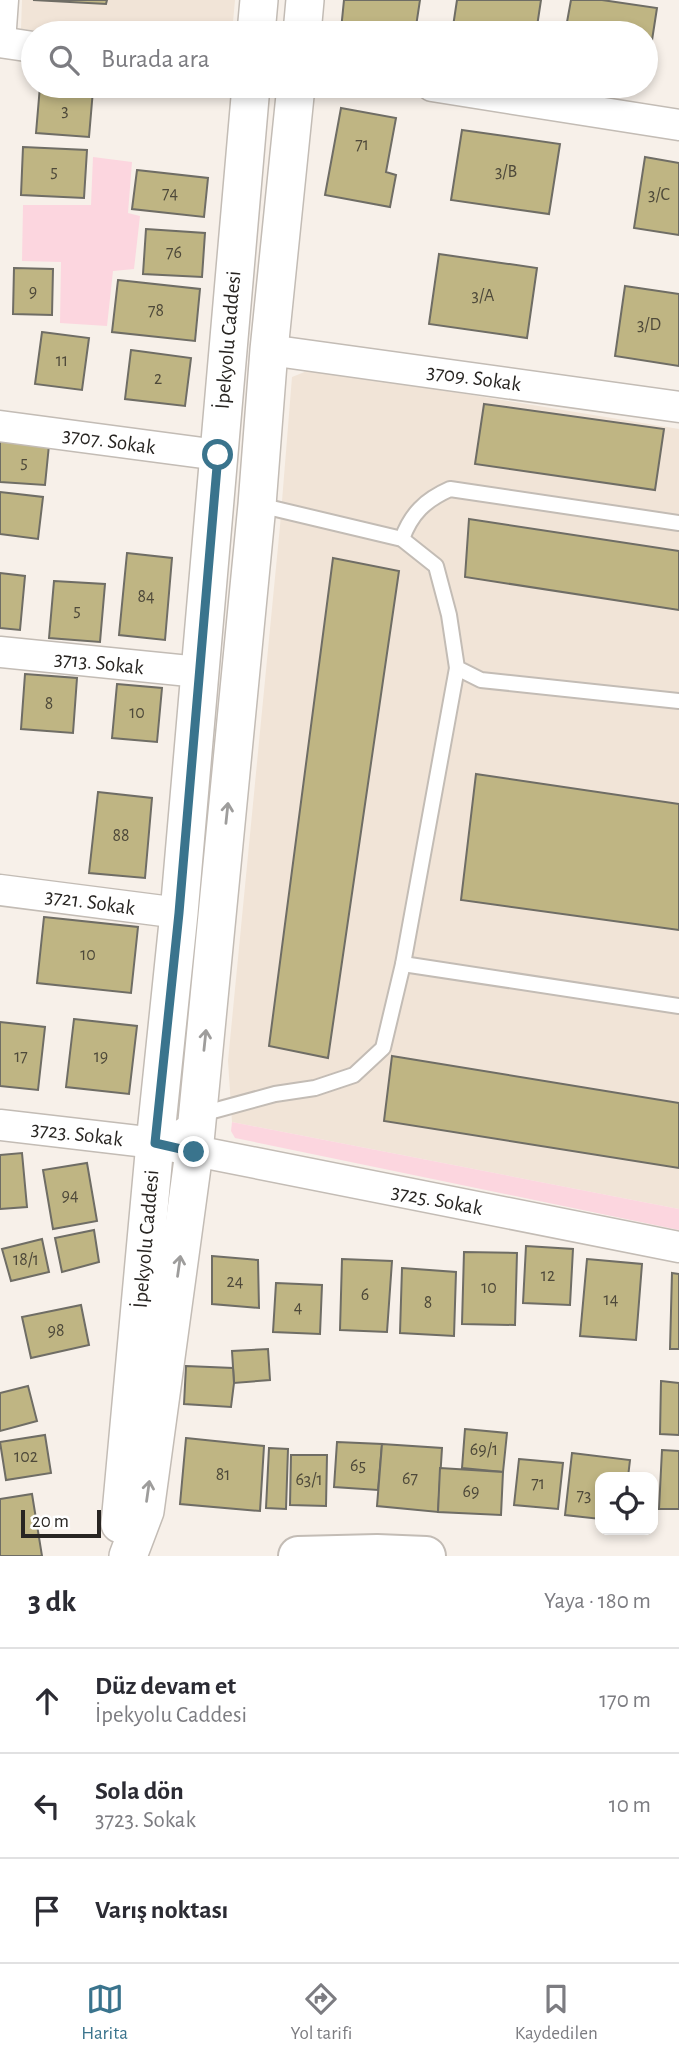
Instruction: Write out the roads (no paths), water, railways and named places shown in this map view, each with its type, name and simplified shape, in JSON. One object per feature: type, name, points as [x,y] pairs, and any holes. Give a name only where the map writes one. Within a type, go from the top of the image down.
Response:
[{"type":"main road","points":[[298,1556],[377,1553],[426,1556]]},
{"type":"street","points":[[3,0],[0,42],[21,45]]},
{"type":"street","points":[[257,21],[259,0]]},
{"type":"street","points":[[303,21],[305,0]]},
{"type":"street","name":"İpekyolu Caddesi","points":[[118,1556],[155,1143],[179,913],[250,98]]},
{"type":"street","points":[[128,1556],[145,1511],[194,1152],[295,98]]},
{"type":"street","points":[[508,98],[679,125]]},
{"type":"street","name":"3709. Sokak","points":[[269,350],[679,407]]},
{"type":"street","name":"3707. Sokak","points":[[0,426],[218,455]]},
{"type":"street","name":"3713. Sokak","points":[[0,652],[199,673]]},
{"type":"street","name":"3721. Sokak","points":[[0,890],[179,913]]},
{"type":"street","name":"3723. Sokak","points":[[0,1125],[155,1143],[194,1152]]},
{"type":"street","name":"3725. Sokak","points":[[194,1152],[679,1247]]},
{"type":"lane","points":[[402,539],[413,515],[423,504],[450,489],[679,523]]},
{"type":"lane","points":[[155,1143],[198,1115],[275,1094],[315,1088],[354,1075],[383,1048],[403,964],[457,668],[449,615],[436,566],[402,539],[257,505]]},
{"type":"lane","points":[[457,668],[481,680],[679,701]]},
{"type":"lane","points":[[403,964],[679,1006]]}]
